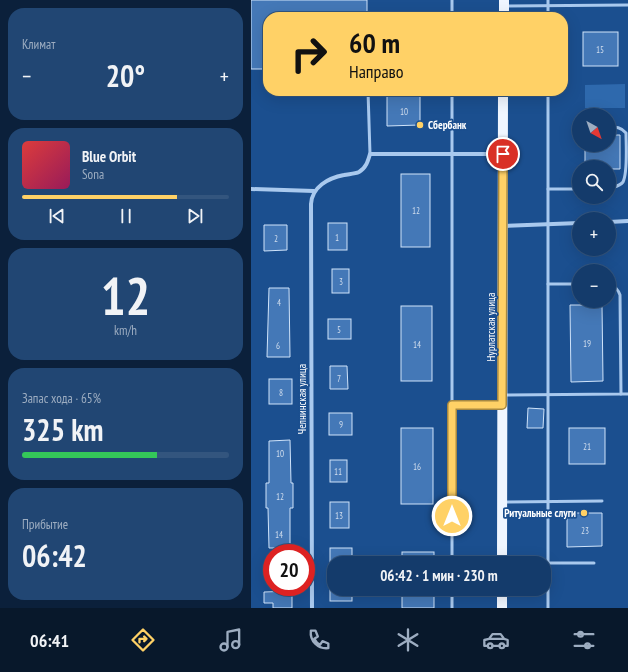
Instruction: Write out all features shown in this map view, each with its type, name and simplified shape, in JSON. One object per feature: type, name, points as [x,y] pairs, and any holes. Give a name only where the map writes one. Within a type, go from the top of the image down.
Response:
[{"type":"main road","name":"Нурлатская улица","points":[[502,556],[503,96]]},
{"type":"main road","points":[[502,596],[502,608]]},
{"type":"street","points":[[251,189],[314,191],[334,177],[358,173],[367,163],[370,154],[503,154]]},
{"type":"street","name":"Челнинская улица","points":[[312,608],[311,204],[314,191]]},
{"type":"street","points":[[616,222],[628,221]]},
{"type":"street","points":[[503,226],[572,223]]},
{"type":"lane","points":[[452,0],[452,12]]},
{"type":"lane","points":[[548,0],[548,12]]},
{"type":"lane","points":[[504,3],[548,5],[628,5]]},
{"type":"lane","points":[[368,96],[370,154]]},
{"type":"lane","points":[[452,96],[452,556]]},
{"type":"lane","points":[[548,96],[548,556]]},
{"type":"lane","points":[[616,127],[621,128],[626,133],[626,174],[623,181],[619,186],[616,187]]},
{"type":"lane","points":[[548,189],[572,189]]},
{"type":"lane","points":[[548,284],[572,284]]},
{"type":"lane","points":[[616,288],[620,295],[621,394]]},
{"type":"lane","points":[[452,405],[548,394],[628,394]]},
{"type":"lane","points":[[502,502],[602,501]]},
{"type":"lane","points":[[551,563],[594,563]]},
{"type":"lane","points":[[452,596],[452,608]]},
{"type":"lane","points":[[549,596],[549,608]]},
{"type":"shaded area","points":[[625,84],[625,108],[585,108],[585,85]]},
{"type":"building","points":[[251,0],[367,0],[367,12],[263,12],[263,69],[251,69]]},
{"type":"building","points":[[583,32],[618,32],[618,66],[583,66]]},
{"type":"building","points":[[387,96],[420,96],[420,125],[387,126]]},
{"type":"building","points":[[616,135],[620,135],[620,169],[616,169],[616,160],[585,160],[585,152],[616,152]]},
{"type":"building","points":[[401,174],[430,174],[430,247],[401,247]]},
{"type":"building","points":[[328,223],[347,223],[347,250],[328,250]]},
{"type":"building","points":[[264,225],[287,225],[287,250],[264,251]]},
{"type":"building","points":[[332,269],[349,269],[349,293],[332,293]]},
{"type":"building","points":[[269,288],[289,288],[290,357],[267,357]]},
{"type":"building","points":[[570,305],[572,305],[572,308],[602,308],[603,381],[571,382]]},
{"type":"building","points":[[401,306],[432,306],[432,381],[401,381]]},
{"type":"building","points":[[328,319],[351,319],[351,339],[328,339]]},
{"type":"building","points":[[330,366],[347,366],[348,389],[330,389]]},
{"type":"building","points":[[269,379],[292,379],[292,404],[269,404]]},
{"type":"building","points":[[528,408],[544,409],[543,428],[527,428]]},
{"type":"building","points":[[329,413],[352,413],[352,435],[329,435]]},
{"type":"building","points":[[401,428],[433,428],[433,504],[401,504]]},
{"type":"building","points":[[569,428],[605,428],[605,464],[569,464]]},
{"type":"building","points":[[290,440],[293,508],[290,508],[290,544],[269,544],[266,483],[269,483],[269,441]]},
{"type":"building","points":[[330,460],[347,460],[347,482],[330,482]]},
{"type":"building","points":[[330,502],[349,502],[349,528],[330,528]]},
{"type":"building","points":[[567,513],[602,513],[602,546],[567,547]]},
{"type":"building","points":[[330,548],[352,548],[352,556],[330,556]]},
{"type":"building","points":[[402,552],[434,552],[434,556],[402,556]]},
{"type":"building","points":[[264,596],[292,596],[292,608],[273,608],[273,603],[264,603]]},
{"type":"building","points":[[330,596],[352,596],[352,601],[330,601]]},
{"type":"building","points":[[402,596],[434,596],[434,608],[402,608]]},
{"type":"place","name":"Сбербанк","points":[[420,125]]},
{"type":"place","name":"Ритуальные слуги","points":[[584,513]]},
{"type":"route","points":[[452,516],[452,405],[502,405],[503,154]]}]
